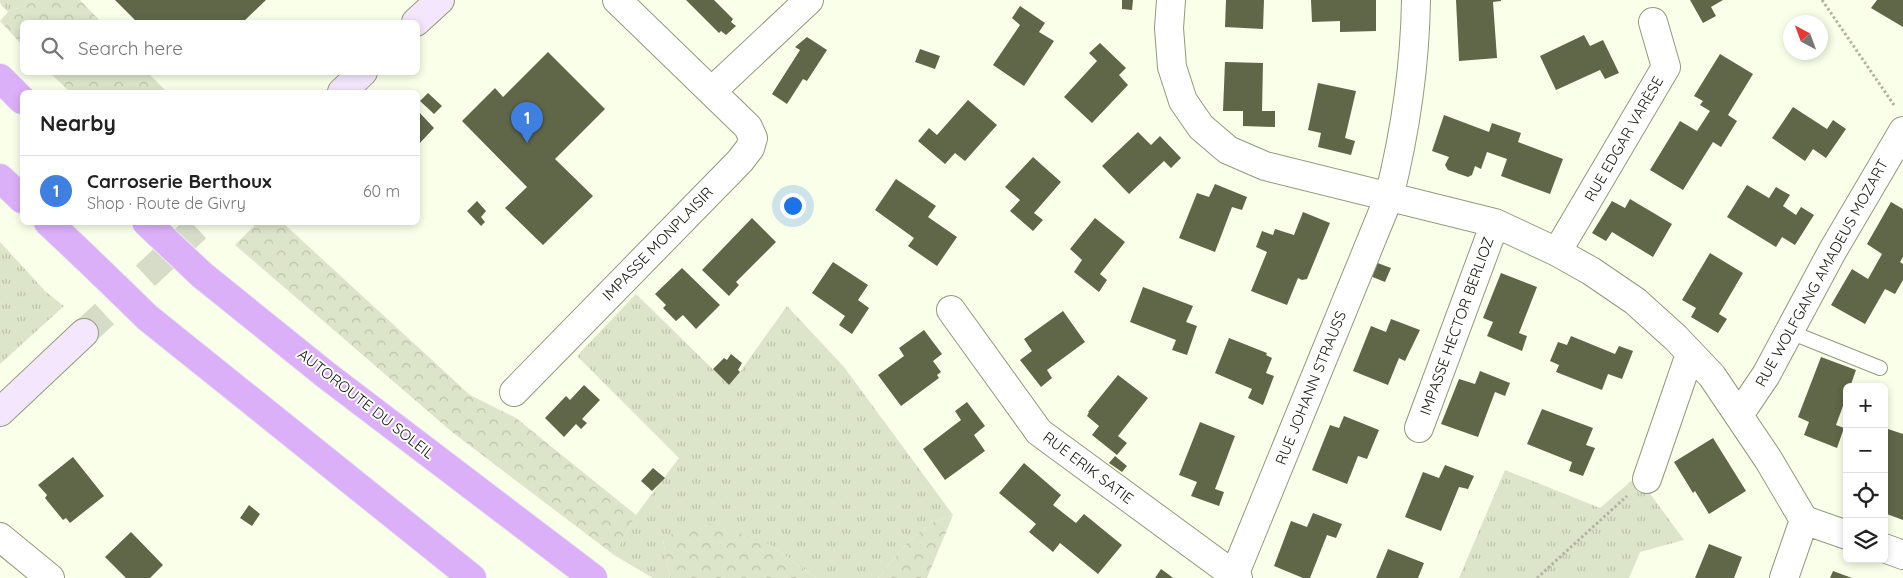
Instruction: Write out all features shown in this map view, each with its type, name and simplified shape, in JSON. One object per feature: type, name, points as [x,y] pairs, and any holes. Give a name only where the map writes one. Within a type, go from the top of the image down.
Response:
[{"type":"highway","points":[[0,78],[20,98]]},
{"type":"highway","points":[[0,178],[20,197]]},
{"type":"highway","points":[[51,225],[148,318],[472,578]]},
{"type":"highway","name":"AUTOROUTE DU SOLEIL","points":[[149,225],[202,275],[326,375],[593,578]]},
{"type":"main road","points":[[418,20],[440,0]]},
{"type":"main road","points":[[344,90],[360,75]]},
{"type":"main road","points":[[0,412],[84,333]]},
{"type":"street","name":"IMPASSE MONPLAISIR","points":[[514,392],[740,161],[750,148],[753,138],[748,127],[617,0]]},
{"type":"street","points":[[712,91],[809,0]]},
{"type":"street","points":[[1171,0],[1169,28],[1172,67],[1183,101],[1201,127],[1228,150],[1265,166],[1495,223],[1557,252],[1635,301],[1676,338],[1712,376],[1739,415],[1804,520],[1843,534]]},
{"type":"street","name":"RUE JOHANN STRAUSS","points":[[1235,577],[1389,197],[1399,158],[1407,110],[1416,30],[1416,0]]},
{"type":"street","name":"RUE EDGAR VARÈSE","points":[[1557,252],[1666,67],[1653,22]]},
{"type":"street","name":"RUE WOLFGANG AMADEUS MOZART","points":[[1739,415],[1766,375],[1790,332],[1900,120]]},
{"type":"street","name":"IMPASSE HECTOR BERLIOZ","points":[[1419,428],[1495,223]]},
{"type":"street","name":"RUE ERIK SATIE","points":[[951,310],[1039,432],[1235,577]]},
{"type":"street","points":[[1647,479],[1690,354]]},
{"type":"street","points":[[1784,578],[1804,520]]},
{"type":"street","points":[[0,537],[50,578]]},
{"type":"street","points":[[1888,549],[1903,555]]},
{"type":"lane","points":[[1790,332],[1880,368]]},
{"type":"path","points":[[1822,0],[1900,120]]},
{"type":"path","points":[[1537,578],[1647,479]]},
{"type":"green space","points":[[0,0],[38,0],[8,12],[0,3]]},
{"type":"green space","points":[[38,0],[80,0],[99,20],[20,20],[20,43],[0,21],[8,12]]},
{"type":"green space","points":[[52,75],[150,75],[165,90],[68,90]]},
{"type":"green space","points":[[255,225],[285,225],[470,395],[516,418],[636,515],[614,555],[452,432],[235,245]]},
{"type":"green space","points":[[0,242],[46,292],[64,306],[0,364]]},
{"type":"green space","points":[[636,294],[729,385],[787,306],[844,367],[953,515],[931,523],[908,542],[878,578],[816,578],[769,544],[663,540],[670,578],[653,578],[614,555],[636,515],[679,458],[577,356]]},
{"type":"green space","points":[[1505,470],[1600,508],[1637,476],[1684,540],[1640,552],[1629,578],[1459,578]]},
{"type":"green space","points":[[953,515],[927,578],[878,578],[908,542],[931,523]]},
{"type":"green space","points":[[715,524],[769,544],[816,578],[670,578],[663,540],[681,527]]},
{"type":"building","points":[[115,0],[266,0],[245,20],[135,20]]},
{"type":"building","points":[[686,0],[714,0],[733,19],[731,22],[736,26],[726,35],[721,31],[719,33]]},
{"type":"building","points":[[1122,0],[1133,0],[1132,10],[1122,9]]},
{"type":"building","points":[[1226,0],[1264,0],[1263,29],[1225,27]]},
{"type":"building","points":[[1311,0],[1376,0],[1376,31],[1340,32],[1340,21],[1312,22]]},
{"type":"building","points":[[1456,0],[1501,0],[1493,2],[1497,58],[1459,61]]},
{"type":"building","points":[[1690,0],[1723,0],[1711,7],[1716,16],[1703,23]]},
{"type":"building","points":[[1877,0],[1903,0],[1903,27],[1871,8]]},
{"type":"building","points":[[1020,6],[1045,23],[1039,32],[1054,41],[1024,86],[993,65],[1020,25],[1012,18]]},
{"type":"building","points":[[1584,35],[1590,46],[1603,40],[1619,73],[1605,79],[1600,70],[1556,90],[1540,56]]},
{"type":"building","points":[[807,37],[827,50],[807,81],[803,79],[787,104],[772,94],[800,50],[795,47]]},
{"type":"building","points":[[1100,43],[1126,68],[1119,75],[1128,85],[1092,123],[1064,97],[1097,61],[1089,53]]},
{"type":"building","points":[[920,49],[940,56],[935,69],[915,62]]},
{"type":"building","points":[[548,52],[605,109],[555,159],[593,196],[543,245],[505,208],[527,187],[462,121],[495,88],[503,97]]},
{"type":"building","points":[[1720,54],[1753,74],[1728,115],[1737,121],[1721,147],[1713,142],[1683,190],[1650,170],[1680,121],[1697,131],[1710,111],[1700,105],[1703,101],[1694,96]]},
{"type":"building","points":[[1225,62],[1263,63],[1262,111],[1275,111],[1275,127],[1243,126],[1243,111],[1223,111]]},
{"type":"building","points":[[1318,83],[1356,91],[1345,138],[1355,141],[1351,155],[1318,147],[1321,133],[1308,130]]},
{"type":"building","points":[[428,93],[442,106],[434,114],[420,101]]},
{"type":"building","points":[[968,100],[997,125],[965,161],[955,153],[945,164],[918,141],[929,128],[937,135]]},
{"type":"building","points":[[1793,107],[1827,129],[1833,120],[1846,129],[1826,158],[1813,149],[1805,161],[1772,138]]},
{"type":"building","points":[[420,113],[434,128],[420,143]]},
{"type":"building","points":[[1444,115],[1489,132],[1492,123],[1521,133],[1518,142],[1563,159],[1550,194],[1501,176],[1507,159],[1487,152],[1481,169],[1475,166],[1472,175],[1468,177],[1448,170],[1445,165],[1449,157],[1432,151]]},
{"type":"building","points":[[1138,132],[1151,145],[1160,136],[1181,158],[1171,168],[1164,161],[1129,194],[1102,166]]},
{"type":"building","points":[[1033,157],[1061,182],[1034,213],[1043,220],[1033,231],[1010,211],[1020,200],[1005,187]]},
{"type":"building","points":[[896,179],[936,206],[928,217],[957,237],[937,266],[908,246],[914,238],[875,210]]},
{"type":"building","points":[[1215,184],[1247,197],[1242,210],[1232,207],[1215,252],[1179,238],[1197,193],[1209,197]]},
{"type":"building","points":[[1747,185],[1769,198],[1776,187],[1790,195],[1783,206],[1796,215],[1801,207],[1814,215],[1795,245],[1782,237],[1776,247],[1727,217]]},
{"type":"building","points":[[1630,199],[1672,224],[1653,257],[1612,232],[1606,241],[1592,233],[1612,201],[1625,208]]},
{"type":"building","points":[[477,201],[486,211],[481,217],[485,222],[481,226],[467,211]]},
{"type":"building","points":[[1891,202],[1903,209],[1903,257],[1900,262],[1903,264],[1903,280],[1895,294],[1885,289],[1865,324],[1831,305],[1852,269],[1868,279],[1882,254],[1867,244]]},
{"type":"building","points":[[1303,212],[1330,223],[1307,279],[1302,280],[1298,278],[1287,305],[1251,291],[1267,252],[1256,247],[1262,231],[1273,235],[1275,229],[1294,235]]},
{"type":"building","points":[[752,218],[776,242],[736,282],[739,285],[729,296],[702,270]]},
{"type":"building","points":[[1095,218],[1125,242],[1100,274],[1107,280],[1099,292],[1074,272],[1082,260],[1070,249]]},
{"type":"building","points":[[1710,253],[1743,273],[1719,314],[1727,319],[1718,333],[1691,317],[1696,308],[1682,300]]},
{"type":"building","points":[[833,262],[868,285],[858,300],[869,308],[852,334],[839,325],[845,316],[812,293]]},
{"type":"building","points":[[1375,262],[1391,268],[1385,282],[1370,276]]},
{"type":"building","points":[[682,268],[720,305],[696,329],[683,315],[676,321],[663,308],[666,305],[655,294]]},
{"type":"building","points":[[1501,273],[1537,287],[1519,333],[1527,336],[1522,351],[1487,336],[1493,322],[1483,318]]},
{"type":"building","points":[[1143,287],[1193,306],[1186,322],[1197,326],[1187,355],[1172,350],[1176,340],[1130,322]]},
{"type":"building","points":[[1063,311],[1085,342],[1047,370],[1052,378],[1041,387],[1020,360],[1032,351],[1024,339]]},
{"type":"building","points":[[1391,319],[1420,330],[1405,361],[1399,358],[1388,385],[1353,371],[1371,326],[1386,332]]},
{"type":"building","points":[[924,330],[942,354],[933,361],[941,372],[937,375],[939,378],[901,406],[878,375],[904,356],[899,348]]},
{"type":"building","points":[[1571,336],[1615,354],[1619,346],[1633,351],[1622,379],[1608,374],[1602,390],[1556,372],[1559,365],[1550,361],[1558,342],[1567,345]]},
{"type":"building","points":[[1229,338],[1267,353],[1266,355],[1272,358],[1266,373],[1274,376],[1263,405],[1248,398],[1252,389],[1215,373]]},
{"type":"building","points":[[731,354],[742,363],[738,370],[740,372],[729,385],[713,369],[724,358],[727,360]]},
{"type":"building","points":[[1821,357],[1856,370],[1851,383],[1843,383],[1843,406],[1836,425],[1843,428],[1843,431],[1837,448],[1804,435],[1809,422],[1798,417]]},
{"type":"building","points":[[1480,371],[1510,383],[1505,396],[1495,392],[1478,437],[1441,424],[1459,379],[1475,384]]},
{"type":"building","points":[[1118,375],[1148,398],[1118,436],[1127,443],[1117,455],[1092,435],[1099,426],[1087,416],[1088,412]]},
{"type":"building","points":[[584,385],[600,400],[582,419],[587,423],[581,429],[576,424],[564,437],[545,418],[566,396],[570,400]]},
{"type":"building","points":[[967,402],[985,426],[974,435],[985,451],[945,480],[923,449],[961,420],[955,411]]},
{"type":"building","points":[[1542,409],[1593,428],[1586,445],[1595,448],[1583,476],[1569,471],[1572,462],[1527,444]]},
{"type":"building","points":[[1344,416],[1379,430],[1367,459],[1358,456],[1347,484],[1312,470],[1330,425],[1339,428]]},
{"type":"building","points":[[1200,422],[1235,436],[1215,489],[1224,492],[1219,506],[1191,496],[1197,482],[1179,475]]},
{"type":"building","points":[[1888,429],[1903,434],[1903,520],[1888,514]]},
{"type":"building","points":[[1713,438],[1746,491],[1709,514],[1695,491],[1693,493],[1674,462]]},
{"type":"building","points":[[1115,456],[1127,466],[1122,472],[1109,463]]},
{"type":"building","points":[[73,457],[104,496],[70,523],[66,518],[63,520],[45,498],[47,495],[38,485]]},
{"type":"building","points":[[1024,463],[1061,495],[1053,505],[1076,523],[1084,514],[1122,545],[1098,574],[1060,543],[1053,552],[1029,532],[1036,524],[999,493]]},
{"type":"building","points":[[1445,465],[1474,476],[1468,489],[1459,487],[1441,531],[1405,517],[1423,472],[1439,478]]},
{"type":"building","points":[[653,468],[665,478],[652,491],[641,481]]},
{"type":"building","points":[[249,505],[260,514],[252,526],[240,518]]},
{"type":"building","points":[[1313,513],[1342,524],[1336,538],[1327,535],[1310,578],[1303,578],[1274,566],[1291,521],[1307,527]]},
{"type":"building","points":[[131,532],[163,565],[150,578],[126,578],[105,557]]},
{"type":"building","points":[[1709,544],[1742,557],[1734,578],[1695,578]]},
{"type":"building","points":[[1388,549],[1424,563],[1418,578],[1376,578]]},
{"type":"building","points":[[1161,569],[1168,574],[1173,578],[1155,578]]},
{"type":"building","points":[[1833,571],[1852,578],[1830,578]]},
{"type":"tunnel","points":[[84,333],[200,225]]},
{"type":"place","name":"Carroserie Berthoux","points":[[527,143]]}]
